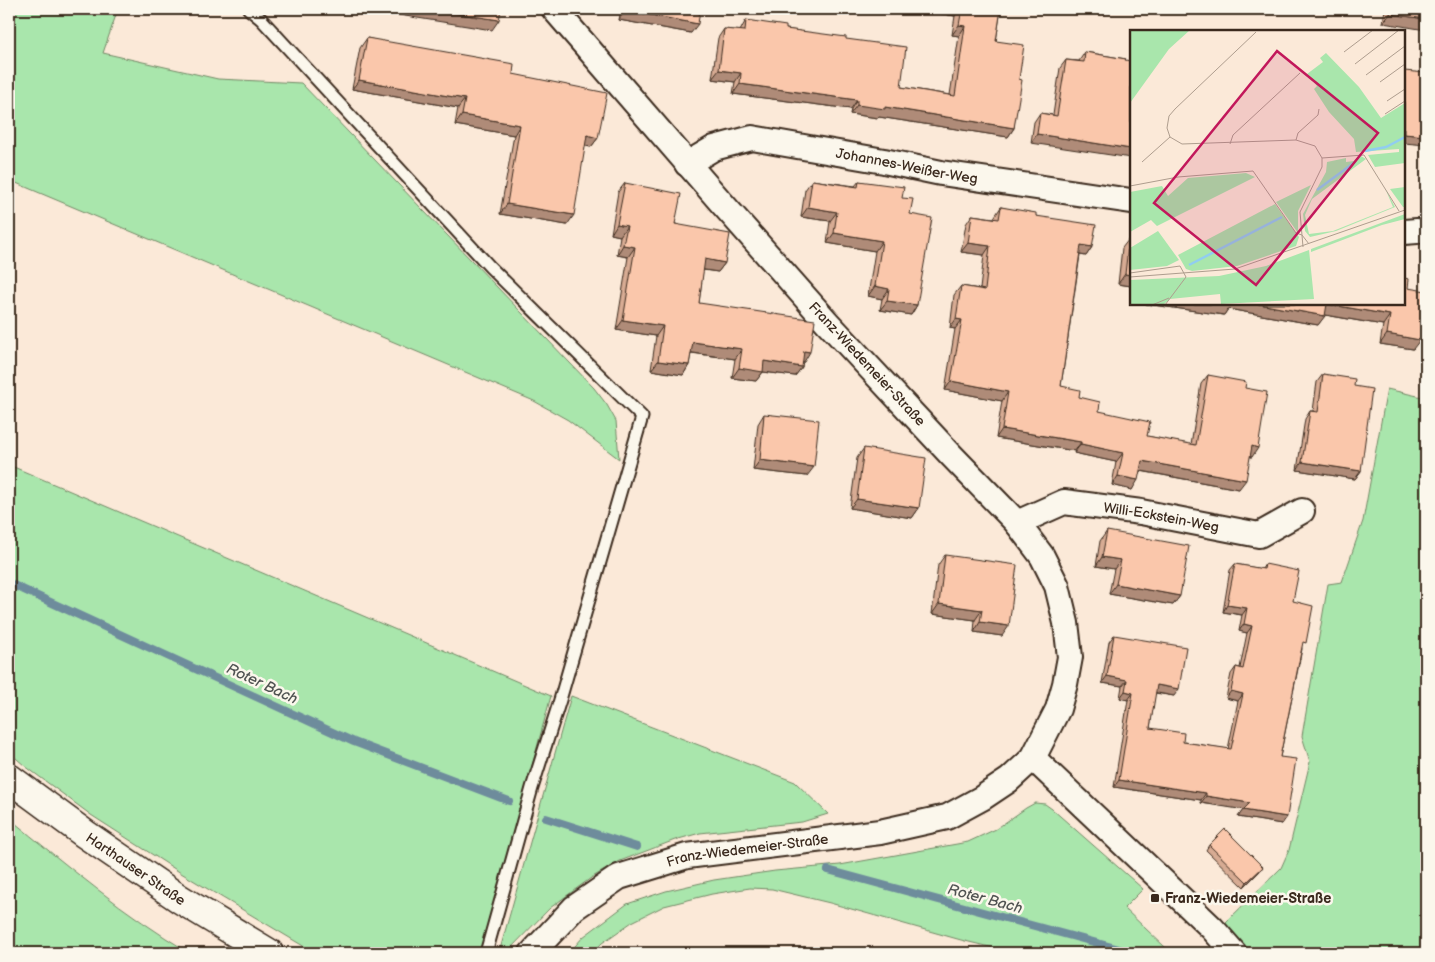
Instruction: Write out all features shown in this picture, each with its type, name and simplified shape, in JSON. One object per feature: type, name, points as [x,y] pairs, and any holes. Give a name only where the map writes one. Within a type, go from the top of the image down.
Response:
[{"type":"street","name":"Franz-Wiedemeier-Straße","points":[[532,953],[574,908],[619,877],[687,856],[880,832],[947,817],[982,798],[1002,785],[1033,758],[1058,708],[1070,657],[1066,623],[1057,586],[1042,556],[1017,522],[952,456],[834,329],[687,164],[612,74],[554,9]]},
{"type":"street","name":"Johannes-Weißer-Weg","points":[[687,164],[714,148],[752,138],[884,160],[941,173],[1130,201]]},
{"type":"street","name":"Willi-Eckstein-Weg","points":[[1017,522],[1064,502],[1141,512],[1259,536],[1302,511]]},
{"type":"street","points":[[1033,758],[1212,928],[1234,953]]},
{"type":"street","name":"Harthauser Straße","points":[[9,778],[180,899],[269,953]]},
{"type":"lane","points":[[249,9],[261,18],[490,267],[642,417],[560,700],[532,788],[486,953]]},
{"type":"green space","points":[[9,9],[118,9],[103,53],[218,79],[301,83],[594,388],[616,421],[619,459],[568,420],[534,401],[9,180]]},
{"type":"green space","points":[[1426,377],[1426,953],[1251,953],[1224,924],[1281,868],[1289,850],[1310,762],[1302,736],[1328,584],[1342,582],[1363,521],[1387,389],[1422,397]]},
{"type":"green space","points":[[9,465],[551,696],[481,953],[315,953],[181,873],[91,815],[9,752]]},
{"type":"green space","points":[[571,696],[795,782],[828,814],[802,822],[700,833],[675,840],[620,861],[591,878],[550,908],[506,953],[499,953]]},
{"type":"green space","points":[[1035,803],[1045,804],[1052,809],[1143,889],[1124,908],[1166,948],[1185,953],[1014,953],[830,903],[772,889],[750,888],[712,894],[664,906],[632,922],[602,943],[592,953],[569,953],[583,937],[627,904],[666,891],[714,880],[775,871],[840,865],[968,842],[996,829]]},
{"type":"green space","points":[[9,818],[119,906],[190,953],[9,953]]},
{"type":"building","points":[[427,9],[501,9],[499,20]]},
{"type":"building","points":[[626,9],[700,9],[698,24]]},
{"type":"building","points":[[962,9],[1001,9],[996,41],[1024,45],[1019,79],[1022,80],[1014,128],[885,107],[885,109],[857,105],[857,100],[740,84],[741,73],[719,70],[724,29],[745,31],[746,20],[786,26],[786,29],[906,47],[901,87],[955,96],[965,26],[959,25]]},
{"type":"building","points":[[1391,9],[1426,9],[1426,19],[1390,14]]},
{"type":"building","points":[[367,38],[514,64],[513,74],[607,93],[598,138],[587,135],[574,215],[507,204],[520,125],[462,115],[465,99],[359,80]]},
{"type":"building","points":[[1085,52],[1130,61],[1130,149],[1037,134],[1040,113],[1057,116],[1066,60],[1084,62]]},
{"type":"building","points":[[1405,71],[1426,73],[1426,136],[1405,134]]},
{"type":"building","points":[[812,180],[858,187],[859,181],[904,187],[902,198],[913,199],[910,214],[932,218],[917,305],[887,301],[889,289],[875,286],[882,241],[834,233],[837,212],[808,207]]},
{"type":"building","points":[[625,183],[681,194],[675,224],[730,234],[725,263],[705,259],[699,303],[815,320],[810,352],[804,351],[802,367],[764,361],[763,372],[739,368],[742,349],[693,342],[689,365],[658,361],[663,326],[623,320],[635,247],[623,245],[627,226],[617,224]]},
{"type":"building","points":[[1001,207],[1036,213],[1036,216],[1096,225],[1092,247],[1081,245],[1061,386],[1080,390],[1079,397],[1100,402],[1099,411],[1150,422],[1147,436],[1196,445],[1208,375],[1246,382],[1245,388],[1267,392],[1258,448],[1252,446],[1246,480],[1142,461],[1138,480],[1118,476],[1123,453],[1081,444],[1081,442],[1002,429],[1008,392],[951,381],[962,320],[956,319],[961,286],[985,290],[990,246],[968,243],[972,215],[999,219]]},
{"type":"building","points":[[1129,239],[1130,239],[1130,275],[1125,274]]},
{"type":"building","points":[[1405,278],[1409,279],[1408,288],[1426,291],[1420,340],[1387,334],[1390,315],[1333,305],[1405,305]]},
{"type":"building","points":[[1264,305],[1327,305],[1325,316]]},
{"type":"building","points":[[1323,374],[1355,379],[1354,386],[1372,389],[1361,471],[1302,462],[1310,411],[1318,412]]},
{"type":"building","points":[[764,414],[819,420],[814,467],[760,460]]},
{"type":"building","points":[[864,448],[926,458],[919,508],[857,499]]},
{"type":"building","points":[[1107,531],[1189,546],[1180,596],[1116,584],[1121,560],[1102,557]]},
{"type":"building","points":[[945,555],[1017,565],[1009,626],[980,622],[982,610],[939,604]]},
{"type":"building","points":[[1235,564],[1264,569],[1265,564],[1299,571],[1293,601],[1313,606],[1306,643],[1303,642],[1280,757],[1296,759],[1287,817],[1243,810],[1250,803],[1206,796],[1206,793],[1119,780],[1133,693],[1125,691],[1127,680],[1107,676],[1114,635],[1186,647],[1179,689],[1157,685],[1150,728],[1184,733],[1183,742],[1231,749],[1243,694],[1231,691],[1236,667],[1243,669],[1252,626],[1244,624],[1247,608],[1227,605]]},
{"type":"building","points":[[1225,829],[1263,867],[1247,882],[1209,845]]},
{"type":"waterway","name":"Roter Bach","points":[[9,583],[354,742],[509,801]]},
{"type":"waterway","name":"Roter Bach","points":[[546,818],[637,847]]},
{"type":"waterway","name":"Roter Bach","points":[[828,870],[1134,953]]},
{"type":"place","name":"Franz-Wiedemeier-Straße","points":[[1155,898]]}]
